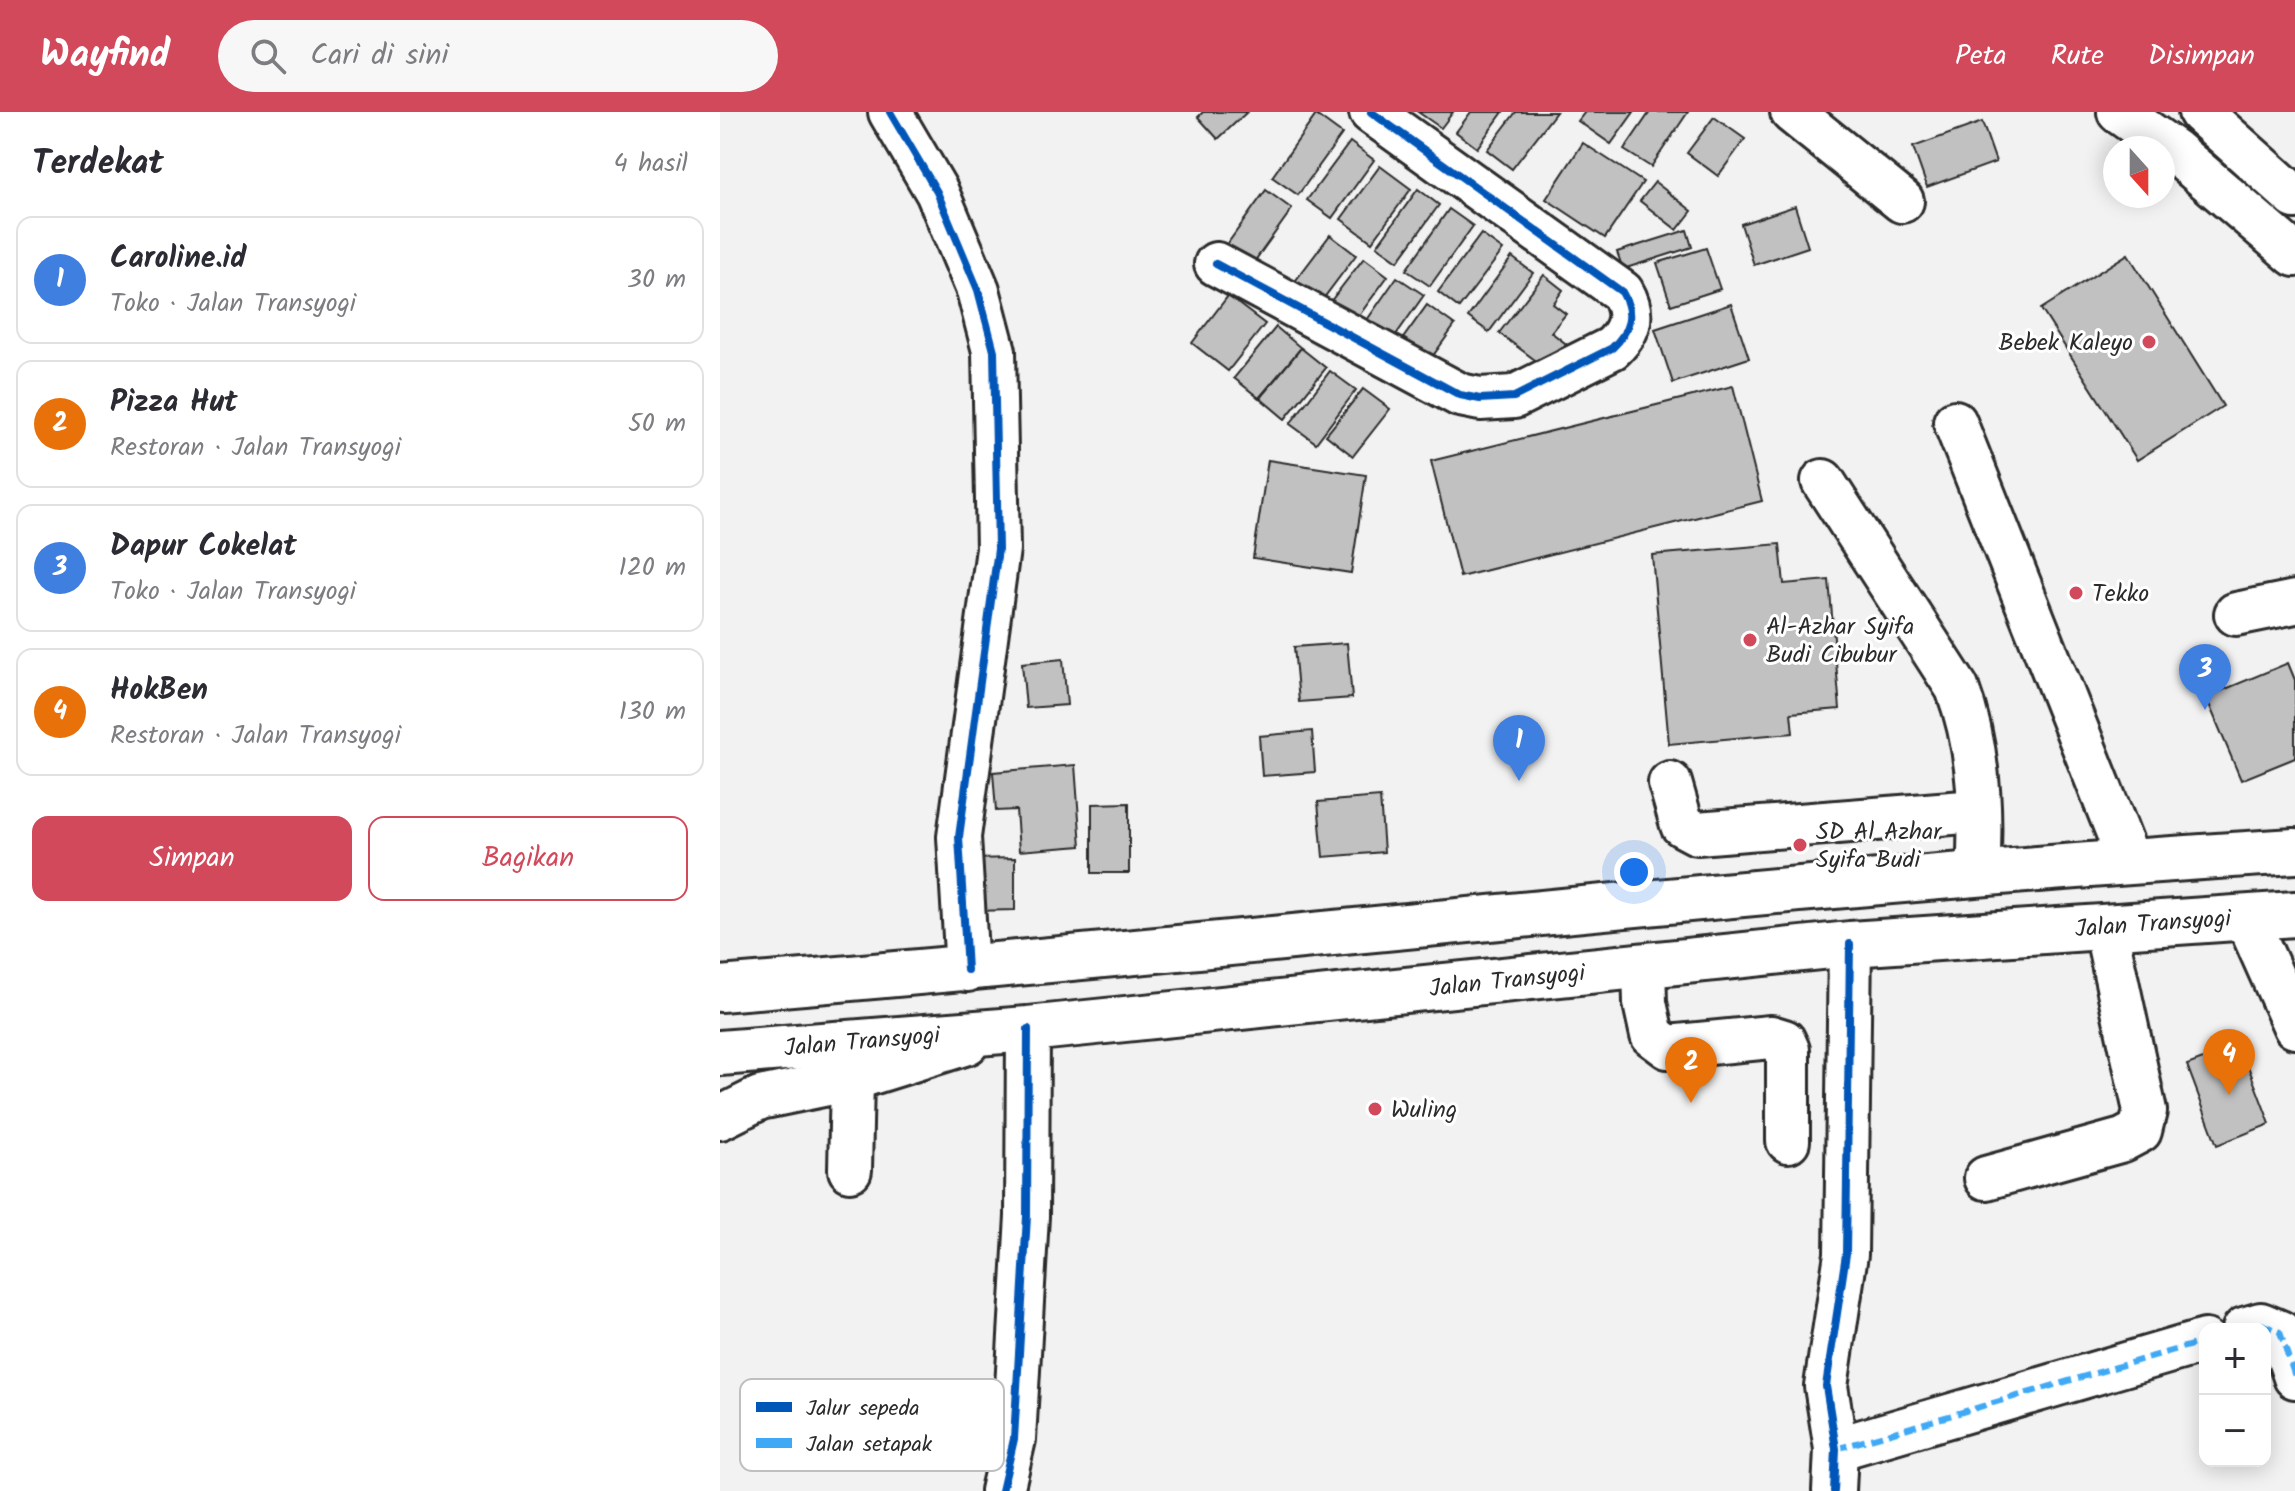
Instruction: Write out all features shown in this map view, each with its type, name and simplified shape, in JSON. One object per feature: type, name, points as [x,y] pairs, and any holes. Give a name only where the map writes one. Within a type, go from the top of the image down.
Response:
[{"type":"highway","points":[[720,989],[967,970],[1978,872],[2295,851]]},
{"type":"highway","name":"Jalan Transyogi","points":[[720,1053],[1021,1029],[1850,944],[2295,914]]},
{"type":"street","points":[[890,112],[937,192],[978,290],[994,351],[998,549],[959,837],[967,970]]},
{"type":"street","points":[[1216,264],[1460,395],[1480,399],[1514,397],[1612,348],[1620,340],[1631,319],[1631,308],[1622,292],[1371,112]]},
{"type":"street","points":[[1792,112],[1902,201]]},
{"type":"street","points":[[2119,112],[2174,151],[2295,255]]},
{"type":"street","points":[[2200,112],[2295,197]]},
{"type":"street","points":[[1955,422],[2129,861]]},
{"type":"street","points":[[1823,481],[1957,688],[1969,720],[1975,752],[1980,836],[1978,872]]},
{"type":"street","points":[[2236,614],[2295,602]]},
{"type":"street","points":[[1670,783],[1682,825],[1697,833],[1977,811]]},
{"type":"street","points":[[2246,917],[2295,1027]]},
{"type":"street","points":[[1986,1178],[2123,1140],[2140,1131],[2145,1111],[2105,926]]},
{"type":"street","points":[[1834,1491],[1836,1449],[1826,1386],[1846,1254],[1850,944]]},
{"type":"street","points":[[1644,966],[1645,1003],[1652,1035],[1668,1047],[1771,1037],[1784,1041],[1788,1050],[1788,1141]]},
{"type":"street","points":[[720,1118],[760,1098],[852,1079],[1021,1029],[1026,1232],[1014,1439],[1002,1491]]},
{"type":"street","points":[[850,1170],[852,1079]]},
{"type":"street","points":[[2271,1328],[2280,1332],[2295,1377]]},
{"type":"street","points":[[1836,1449],[2199,1343]]},
{"type":"building","points":[[1203,112],[1247,112],[1218,139],[1198,117]]},
{"type":"building","points":[[1418,112],[1453,112],[1441,128]]},
{"type":"building","points":[[1471,112],[1503,112],[1477,148],[1456,132]]},
{"type":"building","points":[[1516,112],[1556,112],[1512,169],[1487,150]]},
{"type":"building","points":[[1585,112],[1634,112],[1611,144],[1578,121]]},
{"type":"building","points":[[1650,112],[1688,112],[1651,167],[1624,150]]},
{"type":"building","points":[[1316,115],[1342,134],[1298,195],[1272,177]]},
{"type":"building","points":[[1714,117],[1745,139],[1718,176],[1687,153]]},
{"type":"building","points":[[1982,122],[1996,162],[1927,187],[1913,147]]},
{"type":"building","points":[[1350,142],[1374,160],[1332,218],[1307,200]]},
{"type":"building","points":[[1583,143],[1643,182],[1605,238],[1546,199]]},
{"type":"building","points":[[1380,166],[1411,189],[1372,242],[1341,219]]},
{"type":"building","points":[[1655,182],[1692,211],[1677,230],[1640,201]]},
{"type":"building","points":[[1418,189],[1439,205],[1398,261],[1377,246]]},
{"type":"building","points":[[1266,190],[1292,209],[1249,269],[1223,250]]},
{"type":"building","points":[[1795,206],[1808,247],[1754,265],[1741,224]]},
{"type":"building","points":[[1449,209],[1473,226],[1430,286],[1406,270]]},
{"type":"building","points":[[1687,230],[1692,247],[1623,269],[1617,252]]},
{"type":"building","points":[[1481,234],[1503,250],[1459,308],[1438,292]]},
{"type":"building","points":[[1330,235],[1356,255],[1317,307],[1290,288]]},
{"type":"building","points":[[1706,248],[1720,289],[1671,305],[1657,263]]},
{"type":"building","points":[[2128,254],[2223,406],[2137,460],[2041,309]]},
{"type":"building","points":[[1512,257],[1533,273],[1489,332],[1468,317]]},
{"type":"building","points":[[1364,258],[1388,276],[1352,325],[1327,306]]},
{"type":"building","points":[[1544,275],[1563,290],[1553,304],[1566,314],[1551,332],[1570,347],[1551,372],[1499,333]]},
{"type":"building","points":[[1397,277],[1424,295],[1386,349],[1360,330]]},
{"type":"building","points":[[1228,296],[1265,324],[1228,371],[1192,343]]},
{"type":"building","points":[[1731,304],[1749,358],[1673,383],[1655,329]]},
{"type":"building","points":[[1427,305],[1455,325],[1422,371],[1394,351]]},
{"type":"building","points":[[1276,327],[1301,348],[1259,398],[1234,378]]},
{"type":"building","points":[[1301,348],[1326,368],[1285,419],[1260,398]]},
{"type":"building","points":[[1330,371],[1356,390],[1316,443],[1290,424]]},
{"type":"building","points":[[1733,386],[1762,501],[1460,577],[1431,461]]},
{"type":"building","points":[[1363,389],[1390,409],[1353,456],[1326,435]]},
{"type":"building","points":[[1268,460],[1366,475],[1351,573],[1253,558]]},
{"type":"building","points":[[1780,544],[1784,584],[1829,580],[1840,709],[1791,713],[1793,733],[1669,744],[1652,555]]},
{"type":"building","points":[[1347,643],[1352,698],[1299,702],[1294,647]]},
{"type":"building","points":[[1063,659],[1067,705],[1026,708],[1022,663]]},
{"type":"building","points":[[2288,663],[2295,680],[2295,758],[2241,780],[2206,697]]},
{"type":"building","points":[[1312,731],[1315,772],[1262,776],[1259,736]]},
{"type":"building","points":[[1075,765],[1081,846],[1019,851],[1016,810],[996,811],[993,772]]},
{"type":"building","points":[[1380,797],[1384,852],[1323,857],[1318,802]]},
{"type":"building","points":[[1129,803],[1129,873],[1092,873],[1092,804]]},
{"type":"building","points":[[1015,858],[1015,910],[972,911],[971,859]]},
{"type":"building","points":[[2240,1045],[2270,1124],[2217,1145],[2187,1065]]},
{"type":"marked path","points":[[2271,1328],[2280,1332],[2295,1377]]},
{"type":"marked path","points":[[1836,1449],[2199,1343]]},
{"type":"cycle path","points":[[890,112],[937,192],[978,290],[994,351],[998,549],[959,837],[967,970]]},
{"type":"cycle path","points":[[1216,264],[1460,395],[1480,399],[1514,397],[1612,348],[1618,342],[1629,322],[1622,292],[1371,112]]},
{"type":"cycle path","points":[[1834,1491],[1836,1449],[1826,1386],[1846,1254],[1850,944]]},
{"type":"cycle path","points":[[1002,1491],[1014,1439],[1027,1216],[1028,1029]]},
{"type":"place","name":"Bebek Kaleyo","points":[[2149,342]]},
{"type":"place","name":"Tekko","points":[[2076,593]]},
{"type":"place","name":"Al-Azhar Syifa Budi Cibubur","points":[[1750,640]]},
{"type":"place","name":"Dapur Cokelat","points":[[2205,710]]},
{"type":"place","name":"Caroline.id","points":[[1519,781]]},
{"type":"place","name":"SD Al Azhar Syifa Budi","points":[[1800,845]]},
{"type":"place","name":"HokBen","points":[[2229,1095]]},
{"type":"place","name":"Pizza Hut","points":[[1691,1103]]},
{"type":"place","name":"Wuling","points":[[1375,1109]]}]
